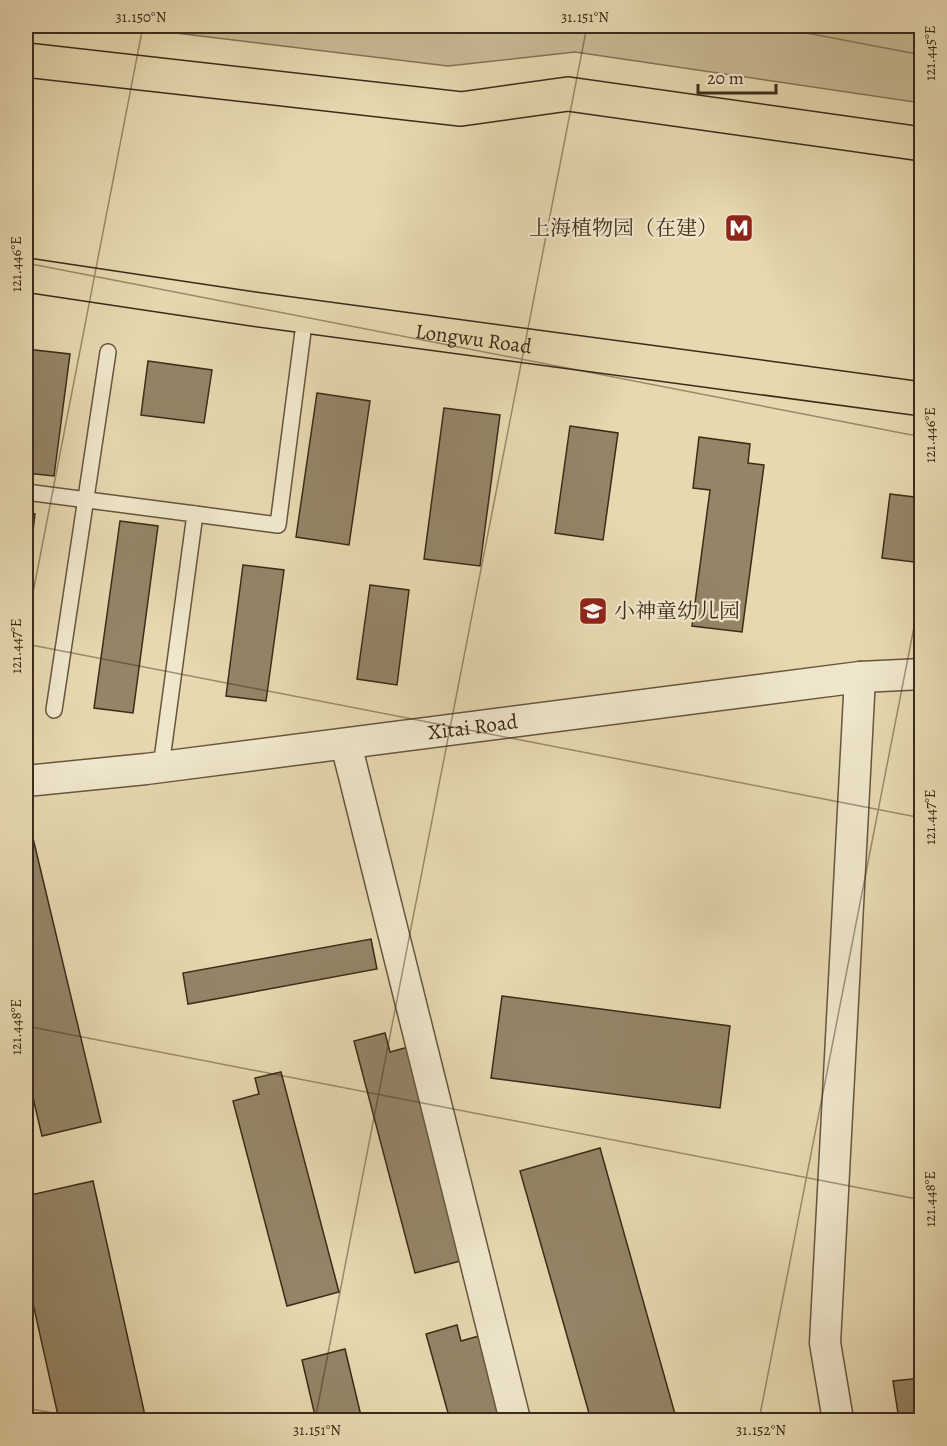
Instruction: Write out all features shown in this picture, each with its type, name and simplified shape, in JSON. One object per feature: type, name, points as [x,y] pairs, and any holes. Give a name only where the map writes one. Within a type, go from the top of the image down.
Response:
[{"type":"main road","points":[[26,60],[461,109],[568,94],[921,144]]},
{"type":"main road","name":"Longwu Road","points":[[26,275],[253,309],[921,399]]},
{"type":"street","name":"Xitai Road","points":[[26,781],[346,744],[860,677],[921,674]]},
{"type":"street","points":[[838,1420],[825,1343],[860,677]]},
{"type":"street","points":[[346,744],[515,1420]]},
{"type":"lane","points":[[26,492],[278,525],[305,316]]},
{"type":"lane","points":[[54,710],[108,352]]},
{"type":"lane","points":[[160,767],[195,514]]},
{"type":"shaded area","points":[[118,26],[921,26],[921,103],[575,52],[448,66]]},
{"type":"building","points":[[26,349],[70,354],[54,476],[26,473]]},
{"type":"building","points":[[148,361],[212,370],[204,423],[141,415]]},
{"type":"building","points":[[317,393],[370,401],[349,545],[296,537]]},
{"type":"building","points":[[444,408],[500,415],[480,566],[424,559]]},
{"type":"building","points":[[570,426],[618,433],[603,540],[555,533]]},
{"type":"building","points":[[699,437],[750,444],[748,463],[764,465],[742,632],[692,626],[710,490],[693,488]]},
{"type":"building","points":[[890,494],[922,498],[922,563],[882,558]]},
{"type":"building","points":[[26,513],[35,514],[26,588]]},
{"type":"building","points":[[120,521],[158,526],[133,713],[94,708]]},
{"type":"building","points":[[243,565],[284,570],[266,701],[226,696]]},
{"type":"building","points":[[370,585],[409,590],[397,685],[357,679]]},
{"type":"building","points":[[26,809],[101,1122],[42,1136],[26,1068]]},
{"type":"building","points":[[371,939],[377,969],[188,1004],[183,973]]},
{"type":"building","points":[[502,996],[730,1026],[720,1108],[491,1078]]},
{"type":"building","points":[[385,1033],[390,1052],[412,1046],[468,1259],[415,1273],[354,1041]]},
{"type":"building","points":[[281,1072],[339,1292],[287,1306],[233,1101],[259,1094],[255,1078]]},
{"type":"building","points":[[600,1148],[675,1414],[651,1420],[591,1420],[520,1171]]},
{"type":"building","points":[[93,1181],[146,1420],[59,1420],[26,1272],[26,1196]]},
{"type":"building","points":[[457,1325],[461,1341],[486,1334],[506,1411],[471,1420],[450,1420],[426,1334]]},
{"type":"building","points":[[345,1349],[362,1420],[316,1420],[302,1360]]},
{"type":"building","points":[[922,1378],[922,1420],[899,1420],[893,1381]]},
{"type":"place","name":"上海植物园（在建）","points":[[739,228]]},
{"type":"place","name":"小神童幼儿园","points":[[593,611]]}]
